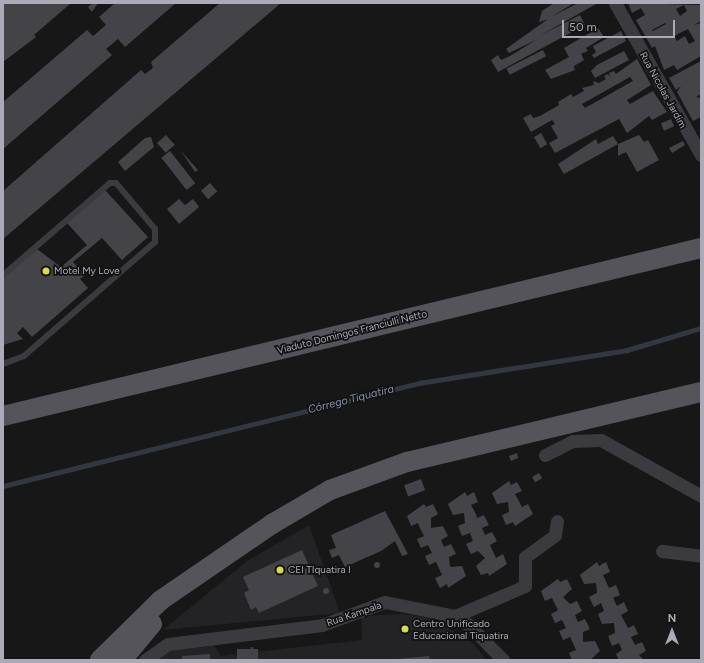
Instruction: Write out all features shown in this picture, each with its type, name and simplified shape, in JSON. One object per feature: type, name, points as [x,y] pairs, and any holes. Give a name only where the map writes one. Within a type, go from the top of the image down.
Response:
[{"type":"main road","name":"Viaduto Domingos Franciulli Netto","points":[[3,416],[701,248]]},
{"type":"main road","points":[[100,660],[146,613],[183,585],[272,524],[330,490],[407,462],[701,392]]},
{"type":"main road","points":[[122,660],[183,585]]},
{"type":"street","name":"Rua Nicolas Jardim","points":[[615,3],[701,155]]},
{"type":"street","points":[[545,455],[573,441],[601,440],[701,496]]},
{"type":"street","points":[[455,616],[525,586],[525,557],[554,534],[557,521]]},
{"type":"street","points":[[662,551],[701,556]]},
{"type":"street","name":"Rua Kampala","points":[[145,660],[168,644],[322,625],[385,602],[455,616],[469,625],[503,660]]},
{"type":"lane","points":[[3,275],[110,182],[116,183],[155,229],[155,242],[24,356],[3,364]]},
{"type":"shaded area","name":"CEI TIquatira I","points":[[309,525],[340,613],[163,630],[247,561]]},
{"type":"shaded area","name":"Centro Unificado Educacional Tiquatira","points":[[402,614],[431,618],[474,644],[486,660],[155,660],[165,651],[214,646],[221,656],[362,640],[361,616]]},
{"type":"building","points":[[3,3],[71,3],[34,35],[36,37],[3,62]]},
{"type":"building","points":[[93,3],[98,3],[92,12],[88,7]]},
{"type":"building","points":[[115,3],[176,3],[125,47],[118,39],[106,49],[112,55],[3,149],[3,102],[87,30],[93,36],[106,25],[99,17]]},
{"type":"building","points":[[220,3],[281,3],[3,239],[3,191],[141,70],[145,74],[153,68],[151,62]]},
{"type":"building","points":[[554,3],[574,3],[551,17],[578,3],[598,3],[539,36],[580,15],[585,25],[498,72],[491,60],[498,55],[501,60],[510,56],[536,40],[509,53],[506,49],[548,19],[539,22],[542,11]]},
{"type":"building","points":[[628,3],[701,5],[701,21],[694,25],[701,23],[701,56],[677,70],[674,65],[664,70],[655,46],[652,48],[636,20],[645,15],[641,8],[632,13]],"holes":[[[684,5],[687,11],[680,16],[676,9]],[[665,23],[666,24],[653,31],[652,30]],[[688,29],[695,41],[689,44],[685,36],[677,41],[674,36]]]},
{"type":"building","points":[[598,28],[604,37],[586,48],[588,51],[581,54],[584,60],[574,66],[575,70],[551,79],[545,70],[569,57],[564,48]]},
{"type":"building","points":[[621,31],[626,41],[594,58],[592,55],[596,52],[593,46]]},
{"type":"building","points":[[543,50],[546,56],[510,75],[506,69]]},
{"type":"building","points":[[624,51],[629,60],[595,78],[591,71],[597,65]]},
{"type":"building","points":[[637,59],[651,85],[627,100],[630,104],[653,91],[667,112],[652,120],[649,116],[627,133],[619,119],[555,153],[549,143],[558,138],[551,126],[555,124],[552,120],[531,132],[523,118],[531,114],[533,118],[540,116],[559,105],[558,102],[571,94],[573,97],[584,91],[582,88],[594,85],[593,81],[599,83],[606,79],[604,76],[608,74],[610,77],[609,73],[614,71],[616,74]],"holes":[[[630,77],[633,81],[585,108],[582,104]]]},
{"type":"building","points":[[701,61],[701,94],[696,97],[701,98],[701,117],[693,121],[677,92],[681,86],[676,90],[669,78]]},
{"type":"building","points":[[671,119],[674,126],[664,131],[661,123]]},
{"type":"building","points":[[541,133],[547,144],[540,148],[534,137]]},
{"type":"building","points":[[166,135],[175,145],[166,153],[157,143]]},
{"type":"building","points":[[639,135],[644,142],[648,140],[659,160],[637,172],[626,152],[618,156],[618,144]]},
{"type":"building","points":[[613,136],[618,144],[564,174],[558,164],[596,139],[598,144]]},
{"type":"building","points":[[151,137],[154,147],[125,171],[118,162],[145,138]]},
{"type":"building","points":[[683,141],[685,145],[672,153],[669,148]]},
{"type":"building","points":[[170,151],[195,183],[187,190],[161,158]]},
{"type":"building","points":[[181,151],[198,170],[195,172]]},
{"type":"building","points":[[210,183],[217,191],[208,199],[201,191]]},
{"type":"building","name":"Motel My Love","points":[[105,190],[148,237],[122,260],[102,238],[73,262],[85,275],[80,279],[88,288],[32,337],[23,327],[17,333],[23,339],[3,345],[3,278],[37,249],[61,267],[87,245],[67,223]]},
{"type":"building","points":[[179,199],[185,205],[193,199],[199,207],[179,224],[167,209]]},
{"type":"building","points":[[517,453],[518,458],[511,461],[509,456]]},
{"type":"building","points":[[539,473],[542,478],[535,482],[532,477]]},
{"type":"building","points":[[421,479],[425,490],[408,496],[404,485]]},
{"type":"building","points":[[509,481],[511,485],[517,482],[522,491],[515,494],[522,507],[528,504],[533,514],[515,526],[513,522],[506,525],[502,515],[509,512],[508,502],[497,504],[492,493]]},
{"type":"building","points":[[465,492],[467,496],[474,492],[478,502],[471,505],[477,518],[484,515],[489,525],[482,528],[485,535],[492,532],[497,541],[490,545],[496,558],[503,554],[507,564],[489,576],[488,573],[481,575],[476,566],[485,558],[478,551],[471,554],[466,544],[473,541],[470,533],[462,536],[458,526],[465,523],[464,513],[453,515],[448,504]]},
{"type":"building","points":[[424,504],[426,507],[433,504],[438,514],[431,518],[431,528],[443,526],[448,536],[441,540],[444,547],[451,544],[456,554],[449,557],[450,567],[462,566],[466,576],[448,588],[447,584],[440,588],[435,578],[442,575],[436,562],[429,565],[425,556],[432,553],[428,545],[421,548],[417,539],[424,536],[418,523],[411,526],[407,516]]},
{"type":"building","points":[[385,511],[408,554],[402,556],[395,541],[381,551],[345,567],[339,555],[332,558],[329,550],[336,548],[331,535]]},
{"type":"building","points":[[302,550],[318,586],[259,613],[256,607],[251,610],[244,593],[249,590],[243,577]]},
{"type":"building","points":[[377,562],[380,565],[377,568],[374,565]]},
{"type":"building","points":[[597,562],[599,566],[606,562],[610,572],[603,575],[609,588],[616,585],[620,595],[613,598],[617,606],[624,602],[628,611],[621,615],[628,628],[634,625],[638,634],[631,637],[635,645],[642,642],[646,651],[639,655],[644,660],[619,660],[616,654],[622,650],[619,643],[612,646],[608,636],[615,633],[614,623],[602,624],[598,614],[604,611],[601,603],[594,607],[589,597],[597,593],[596,583],[584,584],[580,575]]},
{"type":"building","points":[[558,579],[560,582],[567,579],[572,589],[563,597],[570,604],[577,601],[582,611],[575,615],[578,622],[585,619],[590,629],[583,632],[583,642],[595,641],[600,651],[590,660],[572,660],[569,653],[576,650],[570,637],[563,640],[559,631],[566,628],[562,620],[555,623],[551,614],[558,610],[552,598],[545,601],[541,591]]},
{"type":"building","points":[[326,588],[329,591],[326,594],[323,591]]},
{"type":"building","points":[[237,649],[258,649],[258,659],[237,659]]},
{"type":"building","points":[[210,654],[210,660],[182,660],[182,656]]},
{"type":"building","points":[[429,656],[430,660],[397,660],[397,659]]},
{"type":"waterway","name":"Córrego Tiquatira","points":[[3,486],[419,383],[627,350],[701,328]]},
{"type":"place","name":"Motel My Love","points":[[46,271]]},
{"type":"place","name":"CEI TIquatira I","points":[[280,570]]},
{"type":"place","name":"Centro Unificado Educacional Tiquatira","points":[[405,629]]}]
